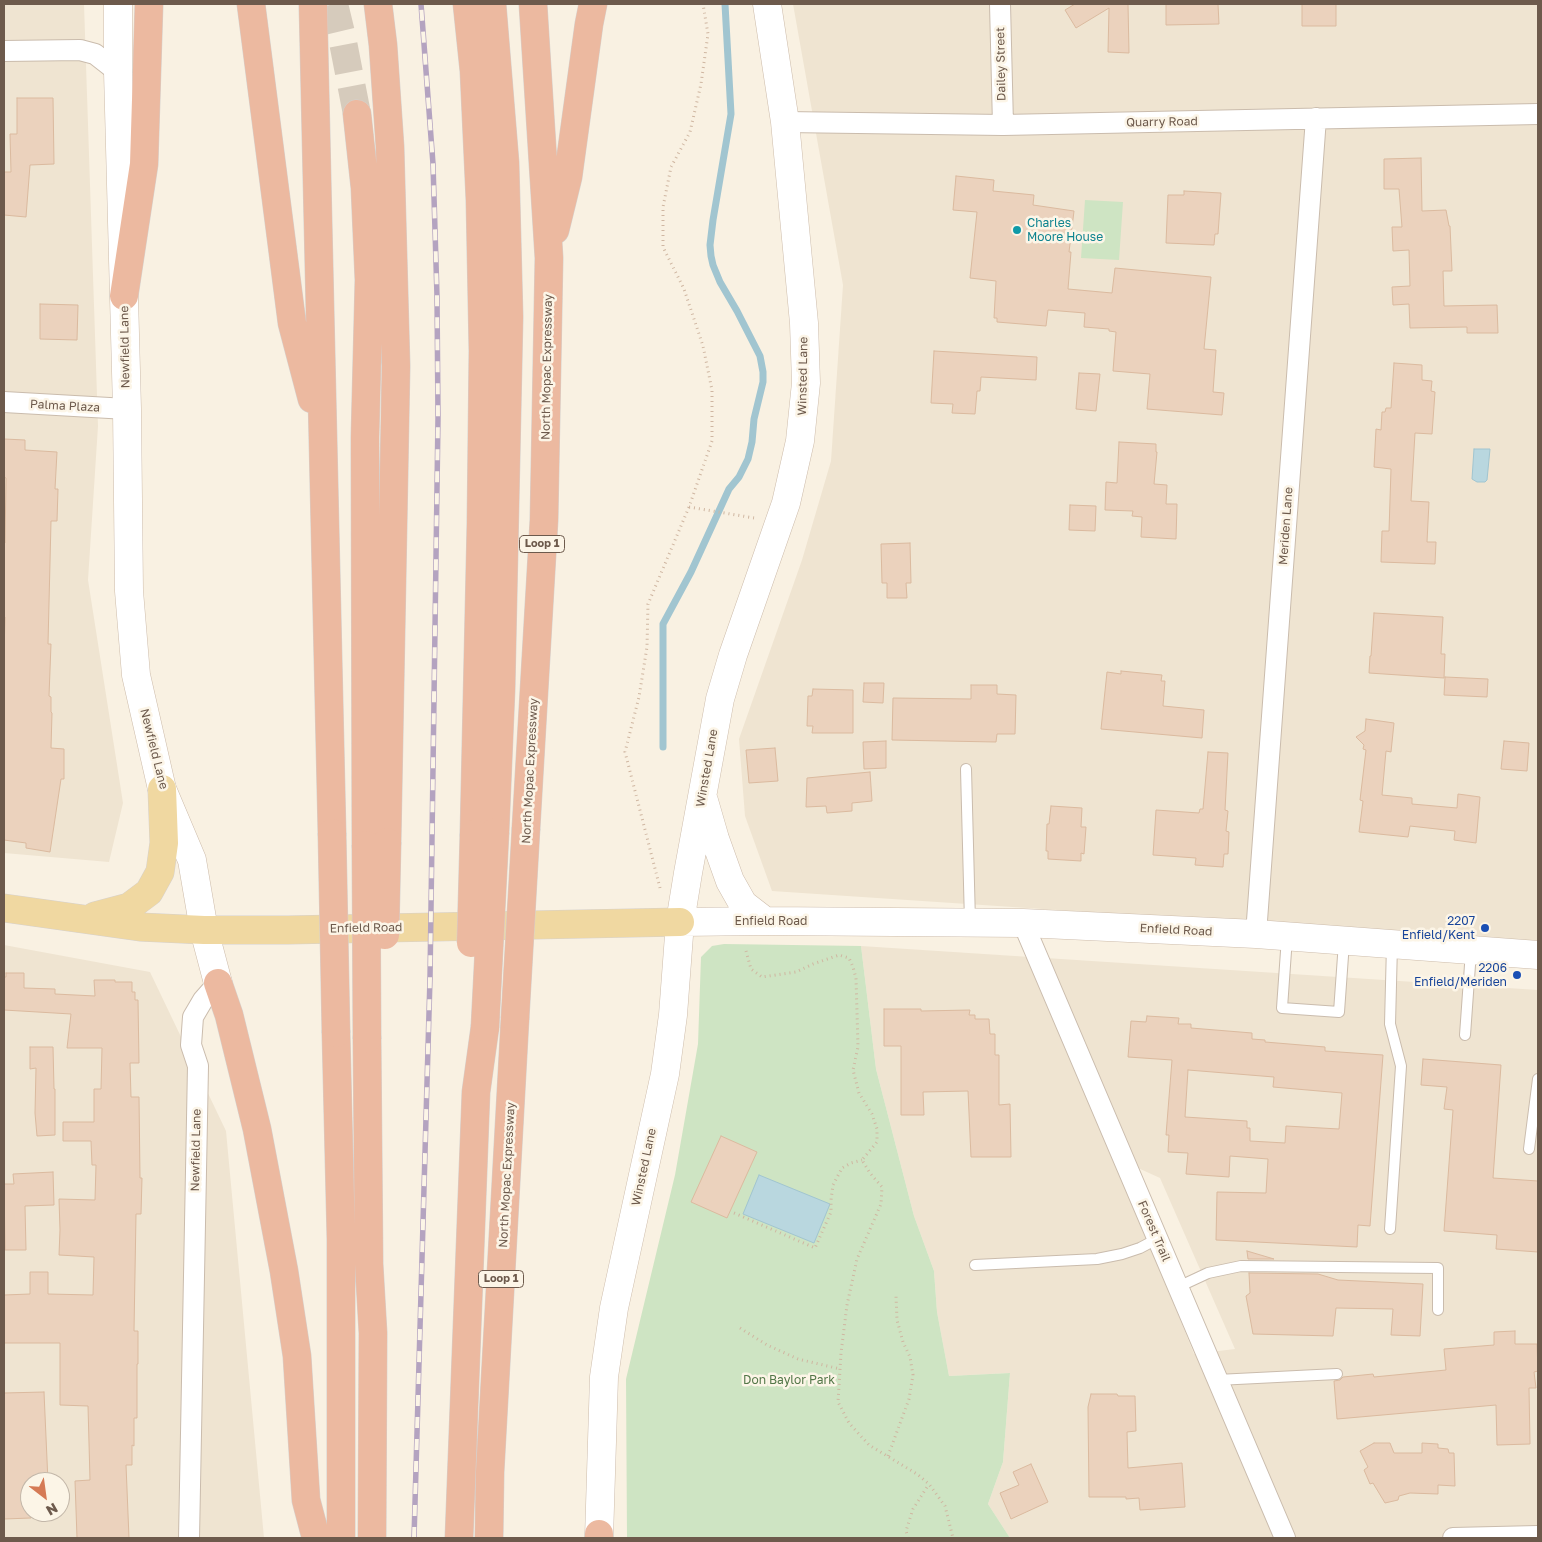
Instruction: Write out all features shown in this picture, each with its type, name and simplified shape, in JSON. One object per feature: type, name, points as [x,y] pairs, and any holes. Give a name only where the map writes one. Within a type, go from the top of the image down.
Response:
[{"type":"highway","points":[[124,296],[144,164],[149,4]]},
{"type":"highway","points":[[251,4],[292,323],[323,444]]},
{"type":"highway","points":[[313,4],[341,1249],[340,1538]]},
{"type":"highway","points":[[372,1538],[373,1333],[369,1264],[375,1037],[377,844],[396,366],[390,147],[383,45],[378,4]]},
{"type":"highway","points":[[459,1538],[485,833],[481,534],[483,351],[474,71],[467,4]]},
{"type":"highway","points":[[485,833],[501,689],[509,317],[504,163],[492,4]]},
{"type":"highway","name":"North Mopac Expressway","points":[[489,1538],[490,1472],[544,520],[549,258],[533,4]]},
{"type":"highway","points":[[549,258],[568,177],[593,4]]},
{"type":"highway","points":[[357,114],[365,188],[369,280],[365,437],[377,844]]},
{"type":"highway","points":[[218,982],[229,1015],[257,1129],[284,1271],[296,1356],[306,1500],[316,1538]]},
{"type":"main road","name":"Newfield Lane","points":[[118,4],[118,72],[127,409],[128,591],[136,675],[162,788],[192,860],[204,930],[218,982]]},
{"type":"main road","name":"Winsted Lane","points":[[599,1537],[604,1377],[614,1308],[665,1074],[673,1014],[680,922],[720,699],[733,655],[786,503],[800,442],[806,383],[804,323],[785,122],[767,4]]},
{"type":"main road","points":[[80,919],[129,907],[149,892],[160,872],[164,843],[162,788]]},
{"type":"main road","points":[[703,795],[715,839],[730,881],[743,904],[765,921]]},
{"type":"main road","name":"Enfield Road","points":[[4,908],[140,927],[204,930],[298,930],[765,921],[1023,923],[1256,934],[1538,955]]},
{"type":"street","name":"Dailey Street","points":[[1000,4],[1002,125]]},
{"type":"street","points":[[4,51],[80,50],[96,54],[118,72]]},
{"type":"street","name":"Quarry Road","points":[[785,122],[1002,125],[1538,114]]},
{"type":"street","name":"Meriden Lane","points":[[1256,934],[1316,118]]},
{"type":"street","name":"Palma Plaza","points":[[4,402],[127,409]]},
{"type":"street","name":"Forest Trail","points":[[1023,923],[1285,1538]]},
{"type":"street","name":"Newfield Lane","points":[[189,1538],[198,1066],[191,1045],[193,1017],[203,1000],[218,982]]},
{"type":"street","points":[[1454,1538],[1538,1536]]},
{"type":"lane","points":[[966,769],[970,922]]},
{"type":"lane","points":[[1288,936],[1282,1008],[1339,1012],[1344,940]]},
{"type":"lane","points":[[1390,1229],[1401,1066],[1390,1024],[1392,944]]},
{"type":"lane","points":[[1465,1035],[1471,950]]},
{"type":"lane","points":[[1529,1149],[1538,1079]]},
{"type":"lane","points":[[975,1264],[1097,1259],[1140,1248],[1157,1239]]},
{"type":"lane","points":[[1178,1286],[1208,1272],[1241,1266],[1438,1268],[1438,1310]]},
{"type":"lane","points":[[1217,1380],[1337,1374]]},
{"type":"path","points":[[660,890],[625,752],[647,648],[648,604],[689,507],[712,441],[712,390],[703,346],[687,298],[664,247],[663,207],[671,167],[690,132],[700,84],[708,34],[704,4]]},
{"type":"path","points":[[689,507],[734,514]]},
{"type":"path","points":[[734,1213],[815,1248],[831,1212],[833,1185],[842,1168],[862,1160],[877,1142],[877,1129],[872,1114],[858,1093],[853,1070],[858,1047],[858,1007],[856,978],[849,958],[839,956],[812,964],[796,972],[762,978],[751,969],[746,951]]},
{"type":"path","points":[[862,1160],[882,1187],[882,1204],[857,1259],[846,1305],[838,1402],[849,1423],[869,1445],[929,1484],[945,1506],[952,1538]]},
{"type":"path","points":[[888,1456],[909,1399],[913,1375],[910,1357],[903,1342],[897,1320],[896,1296]]},
{"type":"path","points":[[740,1328],[767,1345],[798,1359],[840,1369]]},
{"type":"path","points":[[908,1538],[906,1531],[913,1510],[929,1484]]},
{"type":"shaded area","points":[[4,4],[84,4],[98,426],[88,580],[123,803],[109,862],[4,853]]},
{"type":"shaded area","points":[[793,4],[1538,4],[1538,942],[772,891],[745,816],[739,739],[802,560],[831,461],[843,285]]},
{"type":"shaded area","points":[[4,945],[150,972],[226,1131],[264,1538],[4,1538]]},
{"type":"shaded area","points":[[861,946],[1538,990],[1538,1538],[1010,1538],[988,1504],[1003,1462],[1010,1373],[949,1376],[937,1312],[934,1271],[914,1216],[876,1069]],"holes":[[[1116,1158],[1160,1178],[1235,1349],[1194,1354]]]},
{"type":"green space","points":[[1085,200],[1123,202],[1119,260],[1081,258]]},
{"type":"green space","name":"Don Baylor Park","points":[[724,944],[861,946],[876,1069],[914,1216],[934,1271],[937,1312],[949,1376],[1010,1373],[1003,1462],[988,1504],[1010,1538],[627,1538],[626,1379],[675,1175],[698,1044],[701,957],[712,946]]},
{"type":"water","points":[[1474,449],[1490,449],[1487,480],[1485,482],[1477,482],[1472,479]]},
{"type":"water","points":[[759,1175],[830,1204],[814,1243],[743,1214]]},
{"type":"building","points":[[1075,4],[1128,4],[1129,53],[1108,52],[1109,8],[1076,28],[1065,10]]},
{"type":"building","points":[[1166,4],[1218,4],[1219,24],[1166,25]]},
{"type":"building","points":[[1302,4],[1336,4],[1336,26],[1302,26]]},
{"type":"building","points":[[17,98],[53,98],[54,164],[30,165],[26,217],[4,215],[4,172],[11,172],[10,134],[17,134]]},
{"type":"building","points":[[1421,158],[1422,211],[1446,210],[1450,226],[1452,271],[1443,271],[1444,306],[1497,305],[1498,333],[1467,333],[1467,327],[1410,328],[1409,304],[1393,305],[1392,287],[1410,286],[1409,250],[1393,251],[1392,227],[1402,227],[1399,189],[1384,189],[1384,159]]},
{"type":"building","points":[[956,176],[994,180],[993,191],[1034,195],[1033,205],[1074,211],[1069,252],[1071,252],[1068,289],[1112,293],[1115,268],[1211,277],[1204,349],[1216,350],[1213,392],[1224,393],[1222,415],[1147,409],[1150,374],[1113,371],[1116,332],[1109,331],[1109,329],[1084,327],[1085,313],[1048,310],[1046,326],[997,322],[997,318],[994,318],[996,281],[970,278],[977,212],[953,210]]},
{"type":"building","points":[[1184,191],[1221,193],[1218,234],[1215,234],[1214,245],[1166,243],[1168,195],[1184,195]]},
{"type":"building","points":[[40,304],[78,305],[77,340],[40,339]]},
{"type":"building","points":[[934,351],[1037,357],[1036,380],[981,377],[980,391],[977,391],[975,414],[952,413],[953,404],[931,403]]},
{"type":"building","points":[[1394,363],[1422,365],[1422,380],[1432,381],[1431,391],[1435,392],[1432,434],[1415,433],[1411,501],[1429,502],[1427,542],[1436,542],[1435,564],[1381,562],[1382,531],[1389,531],[1391,469],[1374,467],[1376,429],[1381,430],[1382,412],[1385,412],[1386,408],[1391,408]]},
{"type":"building","points":[[1079,373],[1100,374],[1096,411],[1076,409]]},
{"type":"building","points":[[4,439],[25,440],[25,450],[57,452],[55,489],[58,489],[57,521],[51,521],[48,644],[51,644],[49,696],[51,697],[52,713],[51,748],[64,749],[64,779],[61,779],[50,852],[26,848],[26,843],[4,840],[4,543],[6,478],[4,477]]},
{"type":"building","points":[[1119,442],[1156,444],[1154,484],[1167,485],[1166,504],[1177,504],[1176,539],[1141,537],[1142,517],[1132,516],[1133,511],[1105,510],[1106,482],[1117,483]]},
{"type":"building","points":[[1070,505],[1096,506],[1095,531],[1069,530]]},
{"type":"building","points":[[910,543],[911,583],[906,583],[907,598],[887,598],[887,583],[882,583],[881,544]]},
{"type":"building","points":[[1374,613],[1443,617],[1441,654],[1445,654],[1444,678],[1369,673]]},
{"type":"building","points":[[1121,671],[1162,675],[1161,681],[1165,681],[1163,706],[1204,710],[1202,738],[1101,729],[1107,672],[1121,674]]},
{"type":"building","points":[[1445,677],[1488,679],[1487,697],[1444,695]]},
{"type":"building","points":[[864,683],[884,683],[883,703],[863,702]]},
{"type":"building","points":[[971,685],[997,685],[997,694],[1016,695],[1015,734],[997,734],[996,742],[892,740],[893,698],[971,699]]},
{"type":"building","points":[[813,689],[853,690],[853,733],[812,733],[813,726],[807,726],[808,696],[812,696]]},
{"type":"building","points":[[1366,719],[1394,723],[1391,752],[1386,751],[1382,795],[1412,798],[1412,804],[1457,808],[1458,794],[1480,797],[1476,843],[1454,840],[1455,831],[1410,826],[1408,837],[1359,832],[1363,801],[1360,800],[1366,750],[1363,749],[1364,745],[1356,737],[1365,731]]},
{"type":"building","points":[[886,741],[886,768],[864,769],[863,742]]},
{"type":"building","points":[[1504,741],[1529,743],[1527,771],[1501,769]]},
{"type":"building","points":[[775,748],[778,781],[749,783],[746,750]]},
{"type":"building","points":[[1208,752],[1228,753],[1225,810],[1228,811],[1226,831],[1229,832],[1228,854],[1224,854],[1223,867],[1195,865],[1196,858],[1153,855],[1156,810],[1199,813],[1200,809],[1203,809]]},
{"type":"building","points":[[870,772],[872,801],[852,803],[852,811],[827,813],[826,806],[806,807],[807,778]]},
{"type":"building","points":[[1051,806],[1082,808],[1081,827],[1086,827],[1084,854],[1081,853],[1081,861],[1048,859],[1048,851],[1046,851],[1047,824],[1049,824]]},
{"type":"building","points":[[6,973],[24,973],[24,988],[55,989],[55,994],[95,996],[94,980],[132,982],[132,992],[135,992],[135,1000],[138,1000],[139,1063],[130,1063],[131,1097],[139,1097],[140,1178],[142,1178],[141,1214],[136,1214],[134,1331],[138,1331],[137,1418],[134,1418],[132,1465],[126,1465],[129,1538],[77,1538],[75,1481],[90,1480],[88,1406],[60,1405],[60,1343],[4,1343],[4,1295],[30,1294],[30,1272],[48,1272],[48,1294],[93,1295],[94,1257],[59,1255],[59,1199],[95,1200],[96,1165],[92,1165],[91,1141],[63,1141],[63,1122],[94,1122],[94,1089],[101,1089],[102,1048],[67,1048],[71,1014],[4,1010],[4,977],[6,977]]},
{"type":"building","points":[[884,1009],[921,1009],[921,1011],[970,1010],[969,1015],[975,1015],[975,1019],[989,1019],[990,1034],[995,1034],[995,1055],[999,1055],[999,1105],[1010,1104],[1011,1157],[971,1157],[968,1091],[923,1092],[924,1115],[901,1115],[901,1046],[884,1046]]},
{"type":"building","points":[[1147,1016],[1179,1018],[1178,1024],[1191,1024],[1191,1028],[1252,1033],[1252,1039],[1265,1040],[1265,1042],[1325,1047],[1325,1051],[1383,1055],[1370,1226],[1358,1225],[1357,1247],[1216,1240],[1217,1192],[1266,1193],[1268,1159],[1230,1156],[1229,1177],[1186,1174],[1188,1153],[1168,1152],[1169,1135],[1166,1135],[1172,1060],[1128,1057],[1131,1021],[1146,1022]],"holes":[[[1188,1070],[1274,1077],[1273,1087],[1342,1093],[1339,1129],[1286,1126],[1285,1143],[1250,1141],[1250,1128],[1247,1128],[1247,1121],[1185,1117]]]},
{"type":"building","points":[[30,1047],[53,1047],[55,1135],[37,1136],[35,1113],[36,1068],[30,1069]]},
{"type":"building","points":[[1423,1059],[1501,1065],[1493,1178],[1538,1181],[1538,1252],[1496,1249],[1497,1235],[1444,1231],[1453,1110],[1444,1109],[1447,1087],[1421,1085]]},
{"type":"building","points":[[721,1136],[757,1152],[727,1218],[691,1202]]},
{"type":"building","points":[[53,1172],[54,1205],[25,1206],[26,1250],[5,1250],[4,1184],[14,1184],[13,1174]]},
{"type":"building","points":[[1247,1251],[1274,1259],[1248,1259]]},
{"type":"building","points":[[1249,1273],[1318,1274],[1338,1280],[1423,1284],[1420,1336],[1391,1335],[1393,1309],[1336,1308],[1333,1336],[1253,1334],[1246,1296],[1250,1293]]},
{"type":"building","points":[[1515,1331],[1515,1344],[1537,1344],[1538,1371],[1534,1372],[1536,1388],[1529,1388],[1530,1444],[1497,1445],[1496,1405],[1337,1419],[1334,1381],[1340,1380],[1343,1377],[1373,1374],[1374,1377],[1446,1370],[1444,1349],[1494,1345],[1494,1332]]},
{"type":"building","points":[[44,1392],[48,1472],[20,1472],[20,1518],[4,1519],[4,1393]]},
{"type":"building","points":[[1091,1394],[1135,1396],[1136,1431],[1127,1432],[1128,1468],[1182,1463],[1185,1507],[1140,1510],[1139,1498],[1089,1497],[1088,1407]]},
{"type":"building","points":[[1374,1443],[1390,1443],[1394,1453],[1422,1453],[1422,1443],[1438,1444],[1438,1448],[1448,1449],[1449,1453],[1454,1453],[1455,1486],[1438,1485],[1438,1494],[1410,1493],[1399,1496],[1398,1500],[1385,1503],[1373,1483],[1370,1484],[1364,1470],[1368,1467],[1360,1451]]},
{"type":"building","points":[[1031,1464],[1048,1502],[1011,1519],[1000,1493],[1019,1485],[1013,1472]]},
{"type":"waterway","points":[[663,747],[663,624],[691,572],[729,489],[739,477],[748,459],[754,419],[763,382],[760,356],[720,282],[711,256],[710,245],[713,220],[731,114],[725,4]]},
{"type":"tunnel","points":[[334,4],[357,114]]},
{"type":"railway","points":[[414,1538],[430,978],[438,418],[433,164],[421,4]]},
{"type":"place","name":"Charles Moore House","points":[[1017,230]]},
{"type":"place","name":"2207 Enfield/Kent","points":[[1485,928]]},
{"type":"place","name":"2206 Enfield/Meriden","points":[[1517,975]]}]
